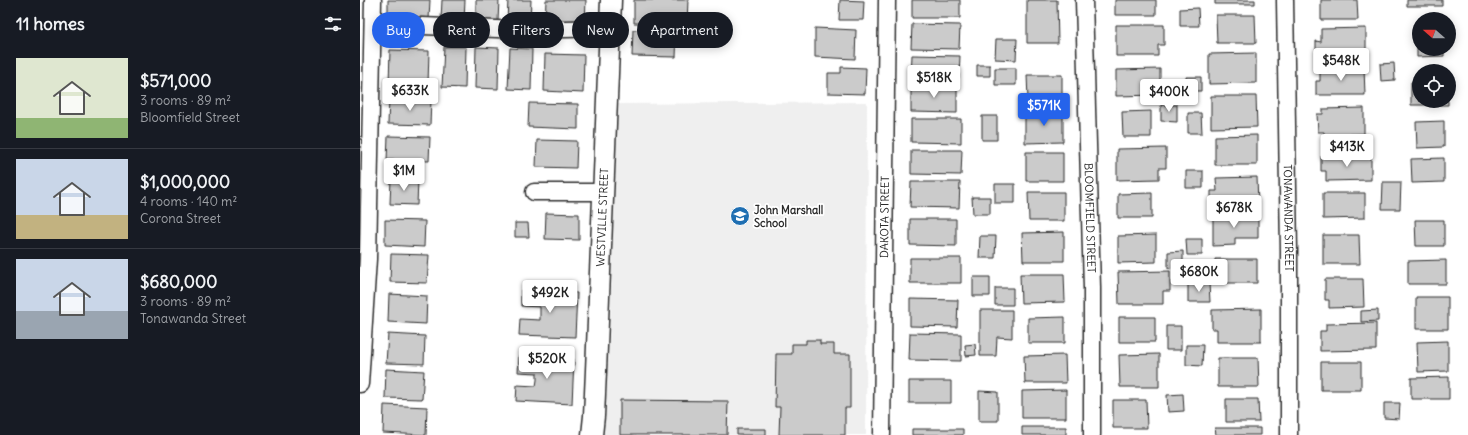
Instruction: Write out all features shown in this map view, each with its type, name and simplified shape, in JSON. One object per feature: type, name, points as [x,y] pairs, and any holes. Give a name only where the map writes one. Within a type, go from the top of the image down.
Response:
[{"type":"street","points":[[373,0],[373,12]]},
{"type":"street","name":"WESTVILLE STREET","points":[[610,12],[611,0]]},
{"type":"street","name":"DAKOTA STREET","points":[[882,435],[887,0]]},
{"type":"street","name":"BLOOMFIELD STREET","points":[[1084,0],[1092,288],[1092,435]]},
{"type":"street","name":"TONAWANDA STREET","points":[[1285,0],[1289,251],[1289,435]]},
{"type":"street","points":[[425,26],[522,30],[572,29]]},
{"type":"street","points":[[360,384],[368,259],[372,48]]},
{"type":"street","name":"WESTVILLE STREET","points":[[592,435],[594,416],[608,48]]},
{"type":"street","points":[[534,192],[603,192]]},
{"type":"shaded area","name":"John Marshall School","points":[[867,102],[866,435],[604,435],[610,328],[617,104]]},
{"type":"building","points":[[388,0],[430,0],[429,19],[425,19],[425,12],[388,12]]},
{"type":"building","points":[[442,0],[465,0],[464,12],[441,12]]},
{"type":"building","points":[[476,0],[499,0],[498,21],[490,21],[490,12],[476,12]]},
{"type":"building","points":[[508,0],[531,0],[530,12],[507,12]]},
{"type":"building","points":[[546,0],[586,0],[586,12],[572,12],[572,24],[564,23],[564,12],[545,12]]},
{"type":"building","points":[[634,0],[688,0],[688,12],[637,12],[637,23],[634,23]]},
{"type":"building","points":[[840,0],[864,1],[863,20],[839,20]]},
{"type":"building","points":[[912,0],[960,0],[960,18],[912,18]]},
{"type":"building","points":[[1027,0],[1057,0],[1058,43],[1027,43]]},
{"type":"building","points":[[1115,0],[1156,0],[1156,15],[1115,15]]},
{"type":"building","points":[[1215,0],[1255,0],[1255,4],[1215,4]]},
{"type":"building","points":[[1321,0],[1357,0],[1358,20],[1321,20]]},
{"type":"building","points":[[1407,0],[1442,0],[1442,6],[1407,6]]},
{"type":"building","points":[[1198,8],[1199,26],[1180,26],[1180,9]]},
{"type":"building","points":[[1216,15],[1255,15],[1256,43],[1217,43]]},
{"type":"building","points":[[912,24],[960,25],[959,49],[911,48]]},
{"type":"building","points":[[1116,25],[1164,25],[1164,45],[1158,45],[1158,56],[1116,56]]},
{"type":"building","points":[[815,28],[856,30],[855,59],[815,57]]},
{"type":"building","points":[[1366,28],[1366,54],[1316,54],[1316,41],[1321,42],[1321,29]]},
{"type":"building","points":[[633,30],[637,30],[637,48],[676,48],[676,57],[632,56]]},
{"type":"building","points":[[996,39],[1017,39],[1016,60],[995,59]]},
{"type":"building","points":[[444,48],[466,48],[465,88],[442,87]]},
{"type":"building","points":[[476,48],[499,48],[498,89],[475,88]]},
{"type":"building","points":[[510,48],[532,49],[531,90],[508,89]]},
{"type":"building","points":[[390,50],[429,51],[428,84],[389,83]]},
{"type":"building","points":[[1256,53],[1256,83],[1209,84],[1209,54]]},
{"type":"building","points":[[545,54],[584,55],[583,93],[544,91]]},
{"type":"building","points":[[912,55],[960,56],[959,78],[911,78]]},
{"type":"building","points":[[1417,56],[1444,56],[1417,57]]},
{"type":"building","points":[[1394,63],[1395,80],[1381,81],[1380,64]]},
{"type":"building","points":[[977,65],[990,65],[990,76],[977,76]]},
{"type":"building","points":[[841,67],[866,68],[865,94],[828,93],[828,73],[841,73]]},
{"type":"building","points":[[995,68],[1016,68],[1016,85],[995,85]]},
{"type":"building","points":[[1320,68],[1364,68],[1365,95],[1316,95],[1316,81],[1320,81]]},
{"type":"building","points":[[1160,69],[1160,95],[1116,96],[1116,70]]},
{"type":"building","points":[[1027,75],[1062,75],[1062,100],[1028,100]]},
{"type":"building","points":[[1186,77],[1201,77],[1201,91],[1194,91],[1194,86],[1187,86]]},
{"type":"building","points":[[1411,82],[1412,82],[1412,105]]},
{"type":"building","points":[[911,85],[957,86],[957,113],[911,112]]},
{"type":"building","points":[[1211,96],[1256,96],[1257,127],[1211,128]]},
{"type":"building","points":[[389,99],[431,100],[430,125],[388,124]]},
{"type":"building","points":[[529,103],[578,104],[578,129],[528,127]]},
{"type":"building","points":[[1161,105],[1177,105],[1177,122],[1161,121]]},
{"type":"building","points":[[1364,108],[1364,134],[1324,135],[1324,132],[1318,132],[1317,114],[1323,114],[1323,109]]},
{"type":"building","points":[[1151,111],[1151,137],[1123,137],[1122,112]]},
{"type":"building","points":[[1025,112],[1063,112],[1063,142],[1025,143]]},
{"type":"building","points":[[1188,113],[1201,113],[1202,133],[1188,133]]},
{"type":"building","points":[[982,116],[997,116],[997,140],[982,140]]},
{"type":"building","points":[[911,119],[961,119],[961,143],[911,142]]},
{"type":"building","points":[[1444,121],[1444,147],[1417,148],[1416,122]]},
{"type":"building","points":[[1257,135],[1257,165],[1215,165],[1215,136]]},
{"type":"building","points":[[388,136],[430,137],[429,161],[387,160]]},
{"type":"building","points":[[537,140],[577,141],[576,168],[536,167]]},
{"type":"building","points":[[1166,148],[1166,168],[1159,168],[1159,179],[1117,180],[1117,149]]},
{"type":"building","points":[[911,150],[962,150],[961,175],[911,174]]},
{"type":"building","points":[[1026,152],[1063,152],[1063,181],[1026,181]]},
{"type":"building","points":[[1371,155],[1371,180],[1326,181],[1326,171],[1321,171],[1321,156]]},
{"type":"building","points":[[1444,158],[1444,182],[1412,183],[1411,159]]},
{"type":"building","points":[[1186,171],[1203,171],[1203,188],[1186,188]]},
{"type":"building","points":[[1257,177],[1258,205],[1211,205],[1211,191],[1217,191],[1216,178]]},
{"type":"building","points":[[391,179],[418,180],[417,205],[390,204]]},
{"type":"building","points":[[911,182],[960,182],[959,208],[910,207]]},
{"type":"building","points":[[1383,182],[1401,182],[1400,209],[1382,209]]},
{"type":"building","points":[[995,184],[1015,184],[1015,203],[995,203]]},
{"type":"building","points":[[1028,192],[1064,192],[1064,221],[1029,221]]},
{"type":"building","points":[[1152,193],[1152,218],[1118,218],[1118,194]]},
{"type":"building","points":[[1323,193],[1365,193],[1365,218],[1323,219]]},
{"type":"building","points":[[972,197],[990,197],[990,214],[973,214]]},
{"type":"building","points":[[546,213],[579,214],[579,240],[545,239]]},
{"type":"building","points":[[1213,215],[1258,215],[1258,238],[1235,238],[1235,245],[1213,246]]},
{"type":"building","points":[[910,219],[956,219],[956,246],[910,245]]},
{"type":"building","points":[[385,220],[425,221],[424,247],[385,245]]},
{"type":"building","points":[[1415,220],[1444,220],[1444,246],[1416,246]]},
{"type":"building","points":[[515,223],[528,223],[529,237],[515,237]]},
{"type":"building","points":[[1064,232],[1064,261],[1023,261],[1022,233]]},
{"type":"building","points":[[1156,235],[1156,262],[1118,263],[1118,236]]},
{"type":"building","points":[[1323,235],[1359,235],[1360,264],[1323,264]]},
{"type":"building","points":[[980,236],[996,236],[995,258],[979,258]]},
{"type":"building","points":[[1186,239],[1202,239],[1202,255],[1187,255]]},
{"type":"building","points":[[1183,251],[1183,267],[1168,268],[1168,252]]},
{"type":"building","points":[[391,254],[429,255],[427,283],[390,282]]},
{"type":"building","points":[[910,258],[961,258],[961,283],[910,283]]},
{"type":"building","points":[[1215,259],[1257,259],[1257,283],[1215,283]]},
{"type":"building","points":[[1446,260],[1446,284],[1408,284],[1408,261]]},
{"type":"building","points":[[1170,271],[1170,291],[1163,291],[1163,304],[1119,304],[1118,272]]},
{"type":"building","points":[[1020,274],[1064,274],[1065,302],[1021,303]]},
{"type":"building","points":[[973,277],[990,277],[990,296],[973,296]]},
{"type":"building","points":[[1325,279],[1363,279],[1364,307],[1329,308],[1329,300],[1325,300]]},
{"type":"building","points":[[1209,283],[1210,302],[1188,302],[1188,284]]},
{"type":"building","points":[[995,288],[1013,288],[1013,305],[995,305]]},
{"type":"building","points":[[521,290],[577,293],[575,337],[519,335],[520,319],[540,320],[540,307],[521,306]]},
{"type":"building","points":[[389,294],[427,296],[426,324],[388,322]]},
{"type":"building","points":[[1416,297],[1448,297],[1448,329],[1416,329]]},
{"type":"building","points":[[910,299],[958,300],[957,327],[910,326]]},
{"type":"building","points":[[1261,309],[1261,342],[1217,342],[1217,329],[1212,329],[1212,310]]},
{"type":"building","points":[[980,310],[1012,310],[1012,338],[997,337],[996,356],[980,356]]},
{"type":"building","points":[[1378,310],[1378,321],[1361,322],[1361,311]]},
{"type":"building","points":[[1065,317],[1065,343],[1028,343],[1028,318]]},
{"type":"building","points":[[1119,317],[1155,317],[1155,342],[1119,342]]},
{"type":"building","points":[[1376,323],[1376,350],[1320,351],[1320,331],[1326,331],[1326,324]]},
{"type":"building","points":[[1166,326],[1181,326],[1181,350],[1166,350]]},
{"type":"building","points":[[910,333],[961,334],[961,361],[909,360]]},
{"type":"building","points":[[388,334],[425,336],[424,364],[386,363]]},
{"type":"building","points":[[806,340],[820,340],[820,344],[834,344],[834,354],[850,354],[850,408],[845,408],[845,435],[779,435],[780,407],[775,407],[776,354],[792,354],[792,344],[806,344]]},
{"type":"building","points":[[1448,341],[1448,371],[1418,372],[1417,342]]},
{"type":"building","points":[[975,344],[976,355],[966,356],[965,345]]},
{"type":"building","points":[[1186,345],[1203,345],[1202,366],[1186,365]]},
{"type":"building","points":[[1159,354],[1159,387],[1120,387],[1119,355]]},
{"type":"building","points":[[1065,355],[1066,383],[1025,383],[1024,356]]},
{"type":"building","points":[[519,356],[574,359],[572,404],[516,401],[517,385],[536,386],[537,380],[537,373],[518,372]]},
{"type":"building","points":[[1218,358],[1258,358],[1259,387],[1218,387]]},
{"type":"building","points":[[1321,362],[1361,362],[1361,390],[1321,390]]},
{"type":"building","points":[[386,369],[424,371],[422,399],[385,398]]},
{"type":"building","points":[[1449,377],[1449,399],[1411,399],[1411,378]]},
{"type":"building","points":[[909,381],[951,381],[951,403],[909,403]]},
{"type":"building","points":[[1066,390],[1066,418],[1022,418],[1022,391]]},
{"type":"building","points":[[979,391],[998,392],[998,421],[979,421]]},
{"type":"building","points":[[1183,394],[1184,411],[1168,412],[1167,395]]},
{"type":"building","points":[[1226,399],[1258,399],[1259,422],[1226,422]]},
{"type":"building","points":[[620,400],[728,401],[727,435],[620,435]]},
{"type":"building","points":[[1113,400],[1146,400],[1147,428],[1113,428]]},
{"type":"building","points":[[1384,403],[1400,403],[1399,419],[1384,418]]},
{"type":"building","points":[[384,405],[427,407],[426,435],[383,433]]},
{"type":"building","points":[[1022,427],[1066,427],[1066,435],[1022,435]]},
{"type":"building","points":[[1215,428],[1260,428],[1260,435],[1216,435]]},
{"type":"building","points":[[737,429],[766,429],[766,435],[737,435]]},
{"type":"building","points":[[912,429],[963,429],[963,435],[912,435]]},
{"type":"place","name":"John Marshall School","points":[[740,216]]}]
